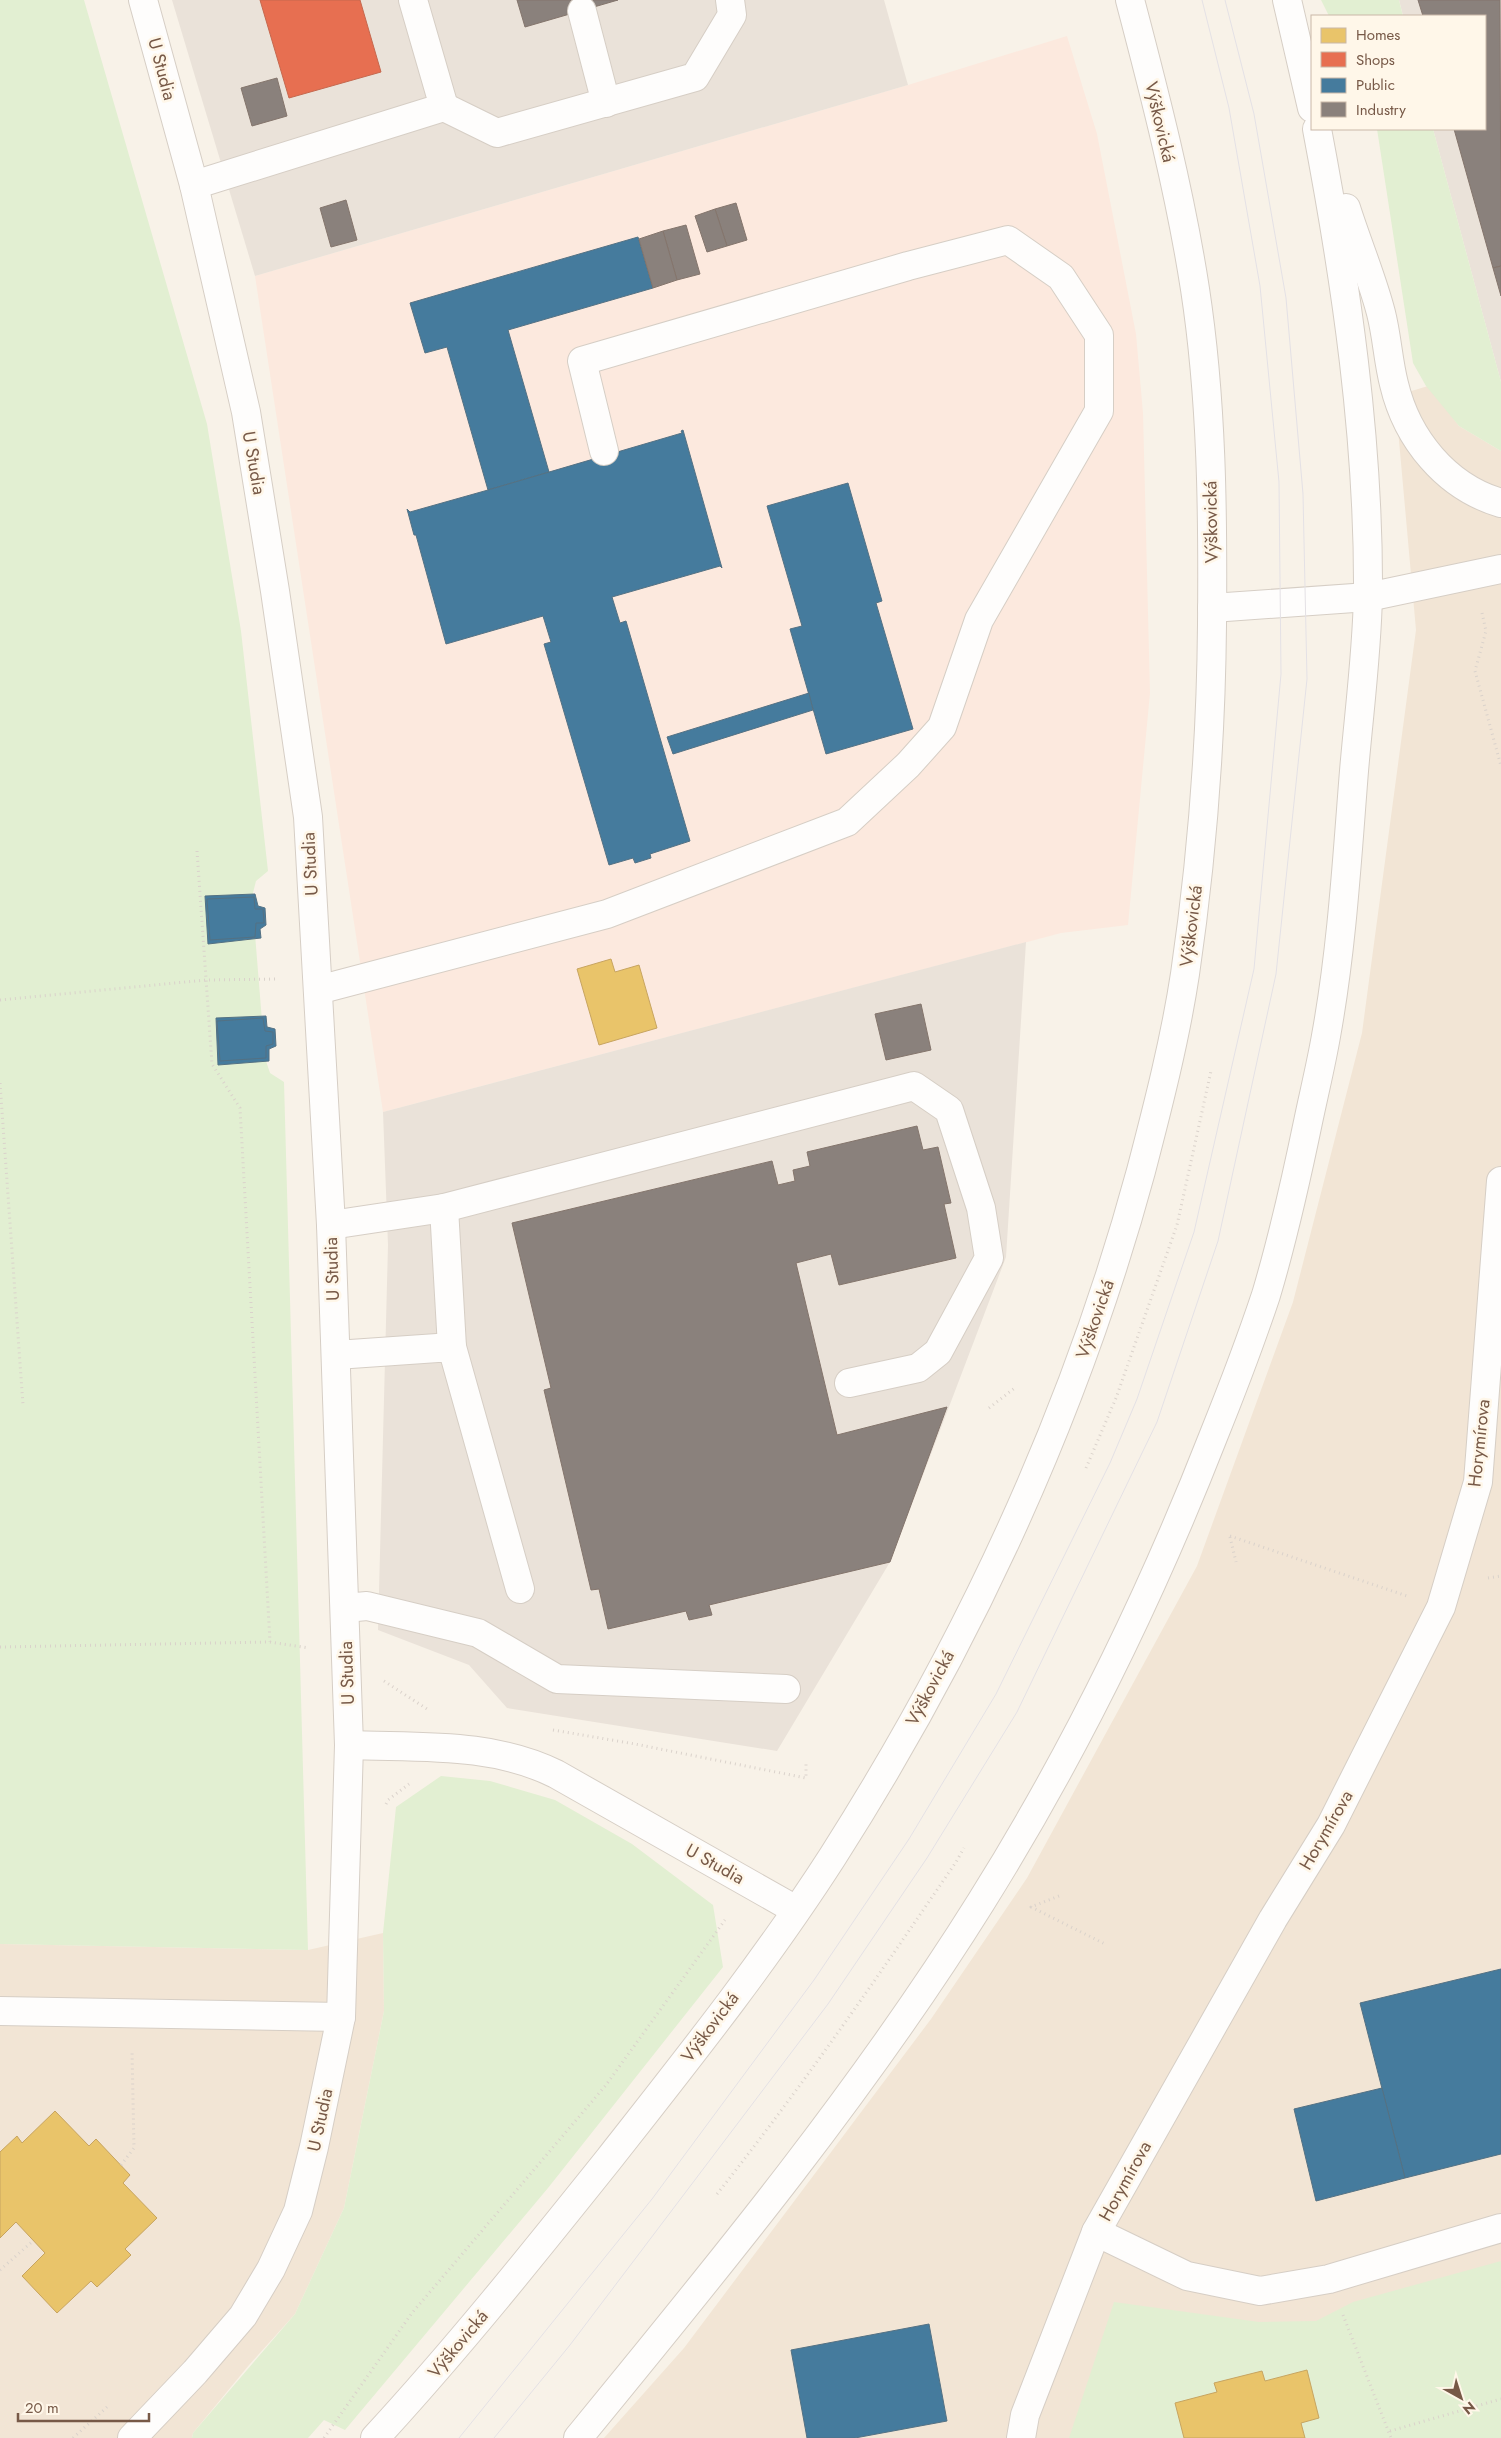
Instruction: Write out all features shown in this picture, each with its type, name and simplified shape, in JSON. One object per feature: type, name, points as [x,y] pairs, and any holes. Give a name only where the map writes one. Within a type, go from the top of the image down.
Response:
[{"type":"street","name":"U Studia","points":[[132,2438],[196,2372],[243,2316],[271,2269],[298,2211],[314,2147],[341,2018],[349,1745],[331,1225],[308,817],[275,590],[246,412],[194,186],[143,0]]},
{"type":"street","points":[[414,0],[444,107]]},
{"type":"street","points":[[194,186],[444,107],[497,133],[695,77],[732,15],[730,0]]},
{"type":"street","name":"Výškovická","points":[[375,2438],[469,2332],[691,2054],[796,1910],[832,1857],[897,1748],[986,1581],[1053,1434],[1090,1336],[1122,1239],[1158,1102],[1184,978],[1198,871],[1211,688],[1213,533],[1202,348],[1194,286],[1176,194],[1130,0]]},
{"type":"street","points":[[1287,0],[1311,104]]},
{"type":"street","points":[[582,11],[606,103]]},
{"type":"street","points":[[1318,130],[1381,313],[1394,384],[1404,418],[1418,442],[1450,475],[1478,495],[1501,503]]},
{"type":"street","points":[[578,2438],[755,2220],[869,2066],[962,1932],[1018,1842],[1070,1748],[1120,1650],[1177,1526],[1220,1419],[1265,1295],[1295,1185],[1326,1036],[1343,913],[1368,597],[1364,474],[1352,347],[1337,236],[1318,130]]},
{"type":"street","points":[[318,990],[606,914],[847,822],[908,765],[942,727],[979,620],[1099,411],[1099,335],[1061,277],[1008,240],[908,266],[582,361],[604,451]]},
{"type":"street","points":[[1212,608],[1368,597],[1501,569]]},
{"type":"street","points":[[331,1225],[444,1208],[914,1086],[949,1110],[981,1208],[990,1258],[938,1352],[918,1368],[849,1383]]},
{"type":"street","name":"Horymírova","points":[[1021,2438],[1024,2414],[1096,2232],[1273,1919],[1331,1825],[1441,1607],[1478,1482],[1497,1281],[1501,1181]]},
{"type":"street","points":[[444,1208],[452,1347],[520,1589]]},
{"type":"street","points":[[336,1355],[452,1347]]},
{"type":"street","points":[[345,1608],[367,1606],[478,1633],[557,1679],[786,1689]]},
{"type":"street","name":"U Studia","points":[[349,1745],[477,1750],[524,1760],[556,1774],[796,1910]]},
{"type":"street","points":[[0,2011],[341,2018]]},
{"type":"street","points":[[1096,2232],[1188,2276],[1260,2291],[1329,2279],[1501,2228]]},
{"type":"path","points":[[1482,613],[1486,631],[1475,671],[1501,766]]},
{"type":"path","points":[[196,851],[212,1064],[240,1108],[270,1642]]},
{"type":"path","points":[[0,1000],[206,980],[282,979]]},
{"type":"path","points":[[1086,1468],[1116,1398],[1177,1225],[1211,1071]]},
{"type":"path","points":[[0,1083],[23,1405]]},
{"type":"path","points":[[989,1408],[1016,1387]]},
{"type":"path","points":[[1236,1562],[1230,1536],[1441,1607]]},
{"type":"path","points":[[0,1647],[270,1642],[310,1648],[370,1650],[383,1680],[428,1710],[437,1711]]},
{"type":"path","points":[[550,1730],[635,1744],[806,1778],[806,1762]]},
{"type":"path","points":[[717,2194],[777,2119],[847,2022],[964,1848]]},
{"type":"path","points":[[1059,1896],[1031,1907],[1105,1944]]},
{"type":"path","points":[[324,2438],[412,2313],[606,2085],[726,1920]]},
{"type":"path","points":[[121,2165],[134,2148],[131,2041]]},
{"type":"path","points":[[0,2270],[33,2241]]},
{"type":"path","points":[[1329,2279],[1392,2438]]},
{"type":"path","points":[[1390,2431],[1501,2399]]},
{"type":"path","points":[[73,2438],[108,2406]]},
{"type":"shaded area","points":[[172,0],[884,0],[908,85],[255,276]]},
{"type":"shaded area","points":[[1399,0],[1501,0],[1501,382],[1433,130],[1486,130],[1486,15],[1403,15]]},
{"type":"shaded area","points":[[1067,36],[1097,134],[1136,334],[1143,413],[1150,693],[1128,925],[1061,933],[383,1112],[255,276],[908,85]]},
{"type":"shaded area","points":[[1428,386],[1459,426],[1501,451],[1501,2438],[604,2438],[684,2348],[931,2019],[1027,1878],[1197,1566],[1293,1302],[1362,1033],[1416,630],[1395,396]]},
{"type":"shaded area","points":[[1026,942],[1006,1257],[890,1562],[777,1751],[507,1708],[469,1665],[378,1630],[388,1245],[383,1112]]},
{"type":"shaded area","points":[[383,1933],[384,2011],[344,2208],[295,2314],[249,2365],[193,2433],[192,2438],[0,2438],[0,1944],[308,1950]]},
{"type":"green space","points":[[0,0],[84,0],[207,424],[241,631],[268,871],[256,881],[252,897],[265,1058],[270,1073],[284,1082],[308,1950],[0,1944]]},
{"type":"green space","points":[[1321,0],[1399,0],[1403,15],[1328,15]]},
{"type":"green space","points":[[1377,130],[1433,130],[1501,382],[1501,451],[1459,426],[1426,386],[1413,363]]},
{"type":"green space","points":[[441,1776],[490,1781],[555,1800],[632,1844],[713,1905],[723,1967],[548,2188],[345,2430],[324,2420],[308,2438],[192,2438],[193,2433],[295,2314],[344,2208],[384,2011],[383,1933],[396,1807]]},
{"type":"green space","points":[[1501,2261],[1501,2438],[1069,2438],[1114,2302],[1259,2322],[1316,2321],[1353,2302]]},
{"type":"building: Homes","points":[[611,959],[615,972],[639,965],[657,1028],[599,1045],[577,969]]},
{"type":"building: Homes","points":[[55,2111],[89,2146],[96,2139],[130,2175],[123,2183],[157,2218],[125,2249],[131,2255],[97,2287],[91,2281],[57,2313],[22,2276],[45,2253],[16,2222],[0,2238],[0,2152],[17,2136],[22,2143]]},
{"type":"building: Homes","points":[[1307,2370],[1319,2418],[1301,2423],[1305,2438],[1184,2438],[1175,2403],[1217,2392],[1214,2383],[1262,2371],[1265,2381]]},
{"type":"building: Shops","points":[[260,0],[360,0],[381,72],[289,98]]},
{"type":"building: Public","points":[[638,237],[653,288],[508,330],[549,472],[488,490],[447,347],[425,353],[410,303]]},
{"type":"building: Public","points":[[683,430],[722,568],[720,566],[612,597],[620,623],[626,621],[690,841],[650,854],[651,858],[635,863],[633,858],[609,865],[544,644],[551,642],[543,616],[446,644],[407,509],[410,512],[488,490],[682,433],[681,431]]},
{"type":"building: Public","points":[[848,483],[882,601],[876,603],[913,729],[826,754],[790,629],[802,626],[767,506]]},
{"type":"building: Public","points":[[809,693],[813,710],[673,754],[667,737]]},
{"type":"building: Public","points":[[255,894],[258,906],[265,908],[266,925],[260,929],[261,938],[208,944],[205,896]]},
{"type":"building: Public","points":[[254,897],[255,909],[263,909],[264,923],[256,923],[255,937],[210,940],[207,899]]},
{"type":"building: Public","points":[[266,1016],[267,1027],[275,1029],[276,1046],[269,1049],[269,1061],[218,1065],[216,1018]]},
{"type":"building: Public","points":[[263,1018],[265,1031],[273,1032],[273,1044],[266,1046],[266,1058],[220,1061],[217,1021]]},
{"type":"building: Public","points":[[1501,1969],[1501,2154],[1405,2178],[1360,2003]]},
{"type":"building: Public","points":[[1382,2088],[1405,2178],[1316,2201],[1294,2109]]},
{"type":"building: Public","points":[[929,2324],[947,2421],[855,2438],[807,2438],[791,2350]]},
{"type":"building: Industry","points":[[517,0],[618,0],[525,27]]},
{"type":"building: Industry","points":[[1418,0],[1500,0],[1501,266],[1493,268],[1454,130],[1486,130],[1486,15],[1423,15]]},
{"type":"building: Industry","points":[[277,78],[287,116],[252,126],[241,88]]},
{"type":"building: Industry","points":[[346,200],[357,240],[331,247],[320,208]]},
{"type":"building: Industry","points":[[736,203],[747,240],[727,246],[715,209]]},
{"type":"building: Industry","points":[[715,209],[727,246],[707,252],[695,216]]},
{"type":"building: Industry","points":[[686,225],[700,274],[677,280],[663,231]]},
{"type":"building: Industry","points":[[663,231],[677,280],[653,288],[639,239]]},
{"type":"building: Industry","points":[[1501,266],[1501,296],[1493,268]]},
{"type":"building: Industry","points":[[921,1004],[931,1050],[886,1060],[875,1014]]},
{"type":"building: Industry","points":[[917,1126],[923,1150],[938,1147],[951,1203],[944,1204],[956,1258],[839,1285],[831,1254],[796,1263],[837,1435],[947,1407],[890,1562],[709,1605],[712,1615],[689,1620],[686,1611],[608,1629],[599,1589],[591,1590],[544,1390],[551,1388],[512,1223],[772,1161],[778,1185],[795,1181],[793,1170],[810,1166],[807,1152]]},
{"type":"tram line","points":[[459,2438],[652,2199],[814,1980],[909,1839],[996,1694],[1110,1463],[1137,1399],[1194,1232],[1254,969],[1281,674],[1279,482],[1260,286],[1229,108],[1202,0]]},
{"type":"tram line","points":[[494,2438],[570,2345],[828,2004],[927,1858],[1017,1712],[1157,1422],[1218,1241],[1276,974],[1307,679],[1303,494],[1286,298],[1254,114],[1225,0]]}]
